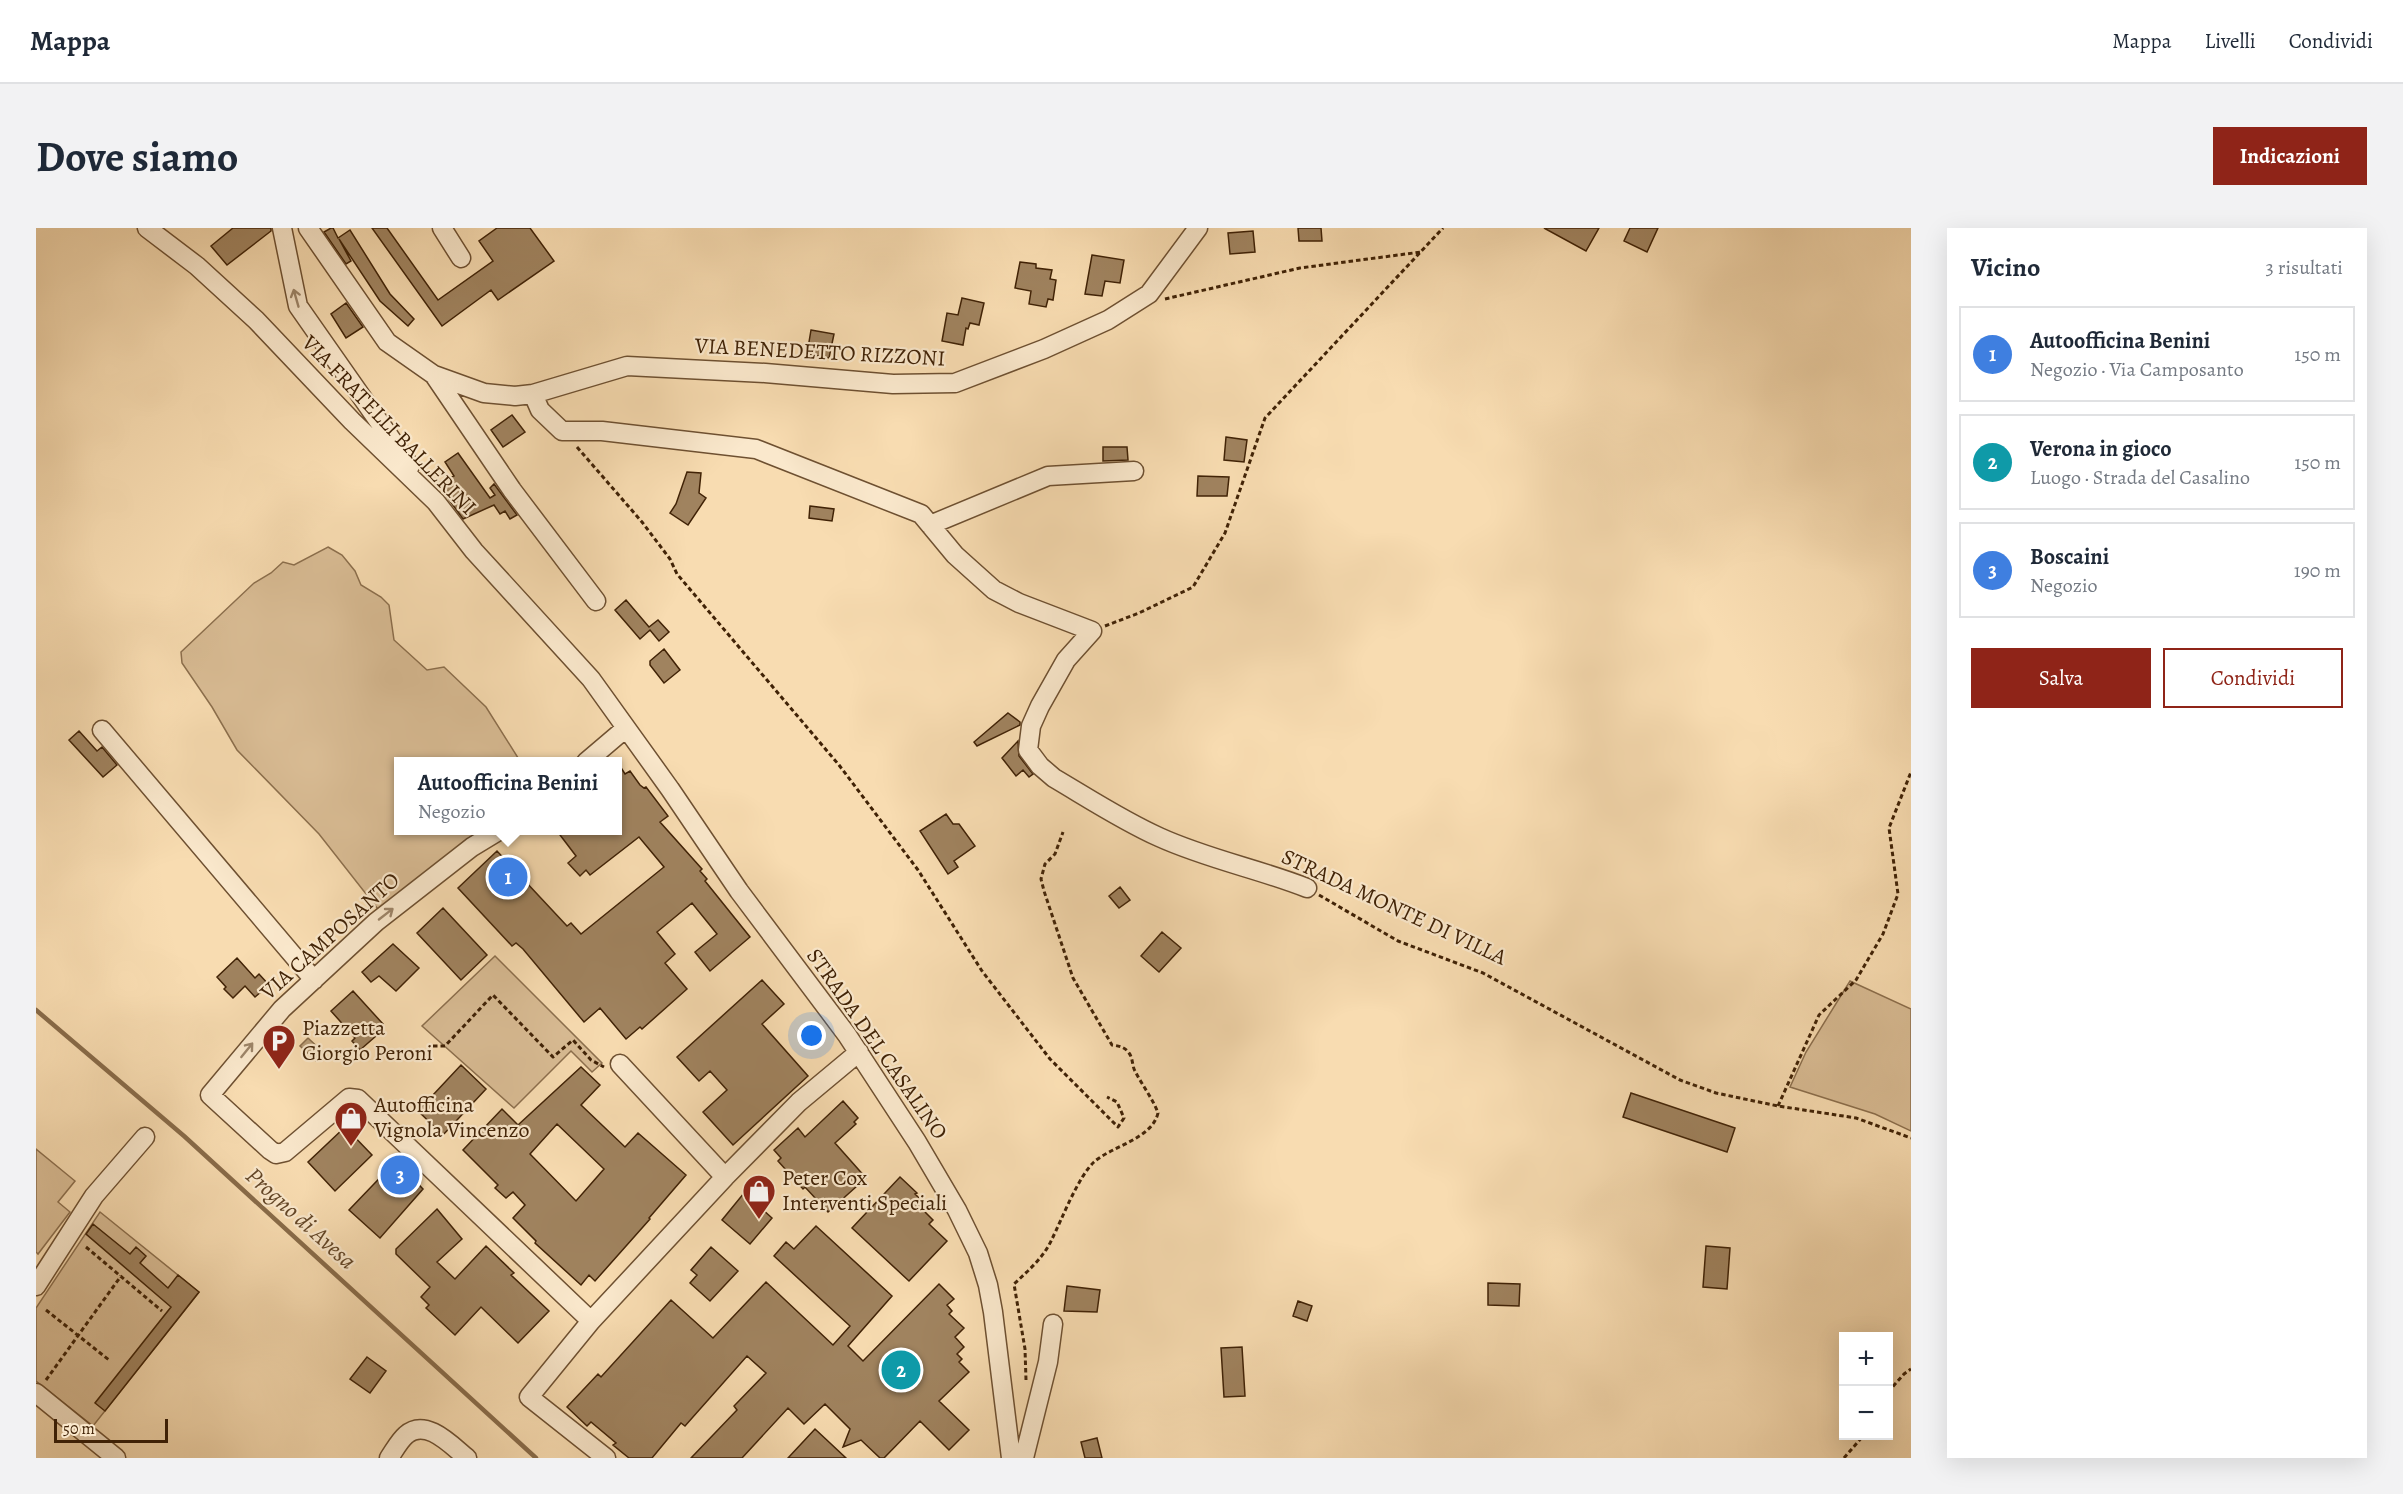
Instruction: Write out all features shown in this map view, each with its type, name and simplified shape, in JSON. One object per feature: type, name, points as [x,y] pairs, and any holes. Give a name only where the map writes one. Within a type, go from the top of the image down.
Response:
[{"type":"street","name":"VIA FRATELLI BALLERINI","points":[[147,228],[197,266],[256,321],[352,421],[436,502],[474,551],[591,679],[626,728]]},
{"type":"street","points":[[282,228],[298,306],[436,502]]},
{"type":"street","points":[[309,228],[387,342],[434,375],[484,393],[515,396],[533,394],[540,410],[562,431],[602,431],[756,449],[921,514],[955,555],[994,590],[1019,603],[1092,631]]},
{"type":"street","points":[[442,228],[460,258]]},
{"type":"street","name":"VIA BENEDETTO RIZZONI","points":[[533,394],[627,366],[743,371],[894,384],[955,383],[1044,350],[1108,320],[1149,294],[1198,228]]},
{"type":"street","points":[[434,375],[512,490],[596,601]]},
{"type":"street","points":[[930,525],[1048,476],[1134,471]]},
{"type":"street","name":"STRADA MONTE DI VILLA","points":[[1092,631],[1066,660],[1031,726],[1028,750],[1040,766],[1054,778],[1158,837],[1212,858],[1307,888]]},
{"type":"street","points":[[592,757],[626,728]]},
{"type":"street","name":"STRADA DEL CASALINO","points":[[626,728],[739,891],[859,1052],[917,1142],[957,1210],[978,1253],[988,1285],[1011,1458]]},
{"type":"street","points":[[102,730],[314,980]]},
{"type":"street","name":"VIA CAMPOSANTO","points":[[493,835],[472,847],[376,922],[282,1009],[210,1095],[276,1154],[285,1152],[349,1098],[358,1099],[591,1321]]},
{"type":"street","points":[[606,1458],[529,1397],[591,1321],[725,1177],[799,1102],[859,1052]]},
{"type":"street","points":[[620,1064],[725,1177]]},
{"type":"street","points":[[36,1286],[94,1196],[145,1137]]},
{"type":"street","points":[[1024,1458],[1048,1362],[1053,1324]]},
{"type":"street","points":[[39,1390],[72,1424],[116,1458]]},
{"type":"street","points":[[389,1458],[405,1435],[423,1428],[450,1443],[467,1458]]},
{"type":"path","points":[[1092,631],[1139,613],[1193,587],[1225,533],[1265,418],[1443,228]]},
{"type":"path","points":[[1149,294],[1165,299],[1300,268],[1421,252]]},
{"type":"path","points":[[562,431],[642,522],[670,559],[677,574],[839,765],[918,870],[982,971],[1050,1059],[1118,1127],[1124,1119],[1117,1102],[1107,1097]]},
{"type":"path","points":[[1778,1106],[1819,1015],[1856,980],[1883,934],[1898,894],[1889,828],[1911,772]]},
{"type":"path","points":[[1026,1380],[1025,1349],[1014,1284],[1035,1265],[1052,1240],[1058,1223],[1093,1163],[1109,1152],[1130,1143],[1152,1124],[1158,1113],[1133,1068],[1130,1054],[1124,1047],[1112,1045],[1082,997],[1072,978],[1051,918],[1041,879],[1045,864],[1055,854],[1063,832]]},
{"type":"path","name":"STRADA MONTE DI VILLA","points":[[1307,888],[1398,941],[1483,973],[1680,1080],[1716,1093],[1778,1106],[1856,1118],[1911,1138]]},
{"type":"path","points":[[433,1046],[445,1046],[493,995],[553,1057],[573,1040],[591,1060],[607,1068],[620,1064]]},
{"type":"path","points":[[86,1247],[162,1311]]},
{"type":"path","points":[[39,1390],[121,1276]]},
{"type":"path","points":[[46,1310],[109,1360]]},
{"type":"path","points":[[1893,1386],[1911,1369]]},
{"type":"path","points":[[1844,1458],[1860,1440]]},
{"type":"shaded area","points":[[328,547],[342,555],[355,571],[361,585],[381,597],[389,605],[394,640],[427,670],[444,667],[486,707],[517,757],[394,757],[394,835],[489,835],[381,913],[319,834],[237,750],[212,707],[182,663],[181,652],[254,583],[271,573],[283,562],[294,565]]},
{"type":"shaded area","points":[[495,956],[602,1063],[592,1072],[571,1051],[514,1108],[422,1026]]},
{"type":"shaded area","points":[[1850,981],[1911,1009],[1911,1131],[1875,1114],[1790,1087],[1806,1052]]},
{"type":"shaded area","points":[[308,1038],[324,1053],[316,1061],[300,1046]]},
{"type":"shaded area","points":[[36,1149],[75,1181],[58,1202],[70,1212],[38,1254],[36,1252]]},
{"type":"shaded area","points":[[100,1212],[199,1292],[93,1426],[36,1381],[36,1308]]},
{"type":"building","points":[[233,228],[271,228],[271,231],[227,265],[211,246]]},
{"type":"building","points":[[331,228],[338,238],[350,230],[390,294],[414,319],[408,326],[380,301],[339,239],[351,261],[346,264],[324,232]]},
{"type":"building","points":[[372,228],[387,228],[438,300],[493,261],[479,241],[497,228],[530,228],[554,261],[498,300],[491,290],[442,326]]},
{"type":"building","points":[[1298,228],[1321,228],[1322,241],[1299,241]]},
{"type":"building","points":[[1544,228],[1599,228],[1586,251]]},
{"type":"building","points":[[1630,228],[1658,228],[1647,252],[1624,241]]},
{"type":"building","points":[[1253,231],[1255,252],[1230,254],[1228,233]]},
{"type":"building","points":[[1092,255],[1124,260],[1120,283],[1105,281],[1102,296],[1085,294]]},
{"type":"building","points":[[1020,262],[1036,264],[1036,268],[1052,270],[1050,279],[1056,280],[1053,300],[1048,299],[1046,307],[1029,304],[1031,291],[1015,288]]},
{"type":"building","points":[[962,298],[984,303],[979,325],[970,323],[968,329],[966,328],[963,345],[942,341],[947,313],[958,315]]},
{"type":"building","points":[[346,303],[363,327],[346,338],[331,314]]},
{"type":"building","points":[[811,330],[834,334],[829,358],[807,354]]},
{"type":"building","points":[[512,415],[525,432],[503,447],[491,430]]},
{"type":"building","points":[[1226,437],[1247,440],[1244,462],[1224,460]]},
{"type":"building","points":[[1103,447],[1127,447],[1128,460],[1103,461]]},
{"type":"building","points":[[458,453],[490,498],[495,495],[490,488],[494,484],[517,515],[510,519],[505,511],[500,514],[494,505],[463,519],[437,483],[454,476],[445,462]]},
{"type":"building","points":[[687,472],[701,473],[699,493],[706,498],[688,525],[670,513],[676,504]]},
{"type":"building","points":[[1198,476],[1229,477],[1227,496],[1197,496]]},
{"type":"building","points":[[810,506],[834,509],[832,521],[809,518]]},
{"type":"building","points":[[626,600],[649,627],[658,620],[669,632],[659,641],[650,630],[640,639],[615,610]]},
{"type":"building","points":[[664,649],[680,670],[664,683],[650,665],[650,661]]},
{"type":"building","points":[[1008,713],[1020,722],[1020,725],[977,746],[974,742]]},
{"type":"building","points":[[79,731],[97,751],[102,747],[117,765],[103,777],[69,740]]},
{"type":"building","points":[[1018,741],[1019,756],[1033,774],[1029,777],[1023,770],[1016,776],[1002,758]]},
{"type":"building","points":[[622,769],[625,774],[630,771],[640,785],[646,787],[668,816],[660,822],[702,869],[700,871],[707,879],[705,881],[750,937],[710,971],[695,952],[717,934],[692,903],[657,932],[675,954],[665,963],[687,989],[642,1029],[640,1027],[626,1039],[600,1008],[584,1022],[523,949],[516,943],[512,946],[458,888],[497,851],[567,926],[571,923],[581,934],[664,867],[639,837],[590,875],[586,870],[580,876],[568,863],[576,856],[560,835],[622,835]]},
{"type":"building","points":[[946,814],[953,824],[959,824],[975,846],[954,861],[958,867],[948,874],[920,831]]},
{"type":"building","points":[[1120,887],[1130,900],[1119,908],[1109,896]]},
{"type":"building","points":[[443,908],[487,955],[461,980],[417,933]]},
{"type":"building","points":[[1162,932],[1181,948],[1159,972],[1141,956]]},
{"type":"building","points":[[393,944],[419,968],[396,991],[379,976],[371,982],[362,972]]},
{"type":"building","points":[[237,958],[255,978],[259,974],[269,985],[255,997],[245,986],[233,998],[217,977]]},
{"type":"building","points":[[762,980],[784,1004],[762,1024],[808,1076],[733,1145],[703,1112],[727,1090],[710,1071],[699,1081],[677,1057]]},
{"type":"building","points":[[353,991],[383,1024],[373,1033],[376,1036],[360,1050],[352,1041],[355,1038],[331,1011]]},
{"type":"building","points":[[461,1065],[486,1089],[443,1135],[418,1111]]},
{"type":"building","points":[[581,1067],[600,1085],[581,1105],[625,1147],[638,1133],[686,1175],[595,1281],[589,1275],[581,1285],[535,1243],[536,1241],[513,1218],[525,1205],[513,1192],[506,1198],[495,1188],[498,1185],[463,1150],[502,1109],[518,1125]],"holes":[[[557,1124],[604,1169],[576,1201],[530,1154]]]},
{"type":"building","points":[[1631,1093],[1735,1128],[1727,1152],[1623,1117]]},
{"type":"building","points":[[843,1101],[858,1118],[854,1122],[856,1124],[835,1143],[866,1178],[828,1212],[778,1161],[781,1158],[774,1150],[798,1128],[805,1137]]},
{"type":"building","points":[[345,1127],[372,1155],[335,1191],[308,1162]]},
{"type":"building","points":[[396,1161],[423,1189],[380,1238],[349,1210]]},
{"type":"building","points":[[900,1177],[917,1193],[915,1194],[919,1198],[915,1202],[933,1220],[929,1224],[947,1241],[909,1281],[852,1228]]},
{"type":"building","points":[[744,1193],[772,1218],[750,1244],[722,1220]]},
{"type":"building","points":[[437,1209],[462,1239],[437,1262],[455,1279],[486,1246],[514,1273],[511,1275],[549,1311],[518,1343],[481,1307],[455,1335],[426,1308],[429,1305],[421,1297],[430,1287],[396,1254],[396,1249]]},
{"type":"building","points":[[93,1224],[130,1254],[136,1247],[146,1256],[140,1263],[168,1288],[178,1275],[199,1292],[105,1411],[95,1403],[171,1307],[86,1234]]},
{"type":"building","points":[[816,1226],[892,1296],[848,1346],[863,1361],[939,1284],[954,1299],[947,1305],[952,1311],[949,1314],[964,1328],[955,1337],[964,1347],[957,1354],[962,1359],[959,1362],[969,1372],[939,1401],[969,1430],[949,1450],[920,1421],[884,1458],[880,1458],[861,1440],[843,1447],[850,1429],[825,1404],[804,1424],[788,1408],[742,1458],[691,1458],[737,1410],[734,1406],[766,1373],[747,1356],[685,1426],[681,1423],[652,1458],[629,1458],[613,1445],[616,1443],[591,1422],[587,1426],[567,1407],[598,1374],[601,1377],[671,1300],[713,1338],[766,1282],[833,1345],[850,1326],[774,1256],[786,1242],[794,1249]]},
{"type":"building","points":[[1706,1246],[1730,1248],[1727,1289],[1703,1287]]},
{"type":"building","points":[[711,1247],[738,1271],[710,1301],[690,1283],[697,1275],[691,1270]]},
{"type":"building","points":[[1488,1283],[1520,1284],[1519,1306],[1488,1305]]},
{"type":"building","points":[[1067,1286],[1100,1290],[1097,1312],[1064,1311]]},
{"type":"building","points":[[1298,1301],[1312,1306],[1307,1321],[1293,1316]]},
{"type":"building","points":[[1242,1347],[1245,1396],[1224,1397],[1221,1348]]},
{"type":"building","points":[[367,1357],[386,1371],[370,1393],[350,1379]]},
{"type":"building","points":[[815,1429],[830,1443],[846,1458],[788,1458]]},
{"type":"building","points":[[1097,1438],[1102,1458],[1085,1458],[1081,1442]]},
{"type":"waterway","name":"Progno di Avesa","points":[[36,1010],[184,1136],[536,1458]]},
{"type":"place","name":"Autoofficina Benini","points":[[508,877]]},
{"type":"place","name":"Piazzetta Giorgio Peroni","points":[[279,1070]]},
{"type":"place","name":"Autofficina Vignola Vincenzo","points":[[351,1147]]},
{"type":"place","name":"Boscaini","points":[[400,1175]]},
{"type":"place","name":"Peter Cox Interventi Speciali","points":[[759,1220]]},
{"type":"place","name":"Verona in gioco","points":[[901,1370]]}]
